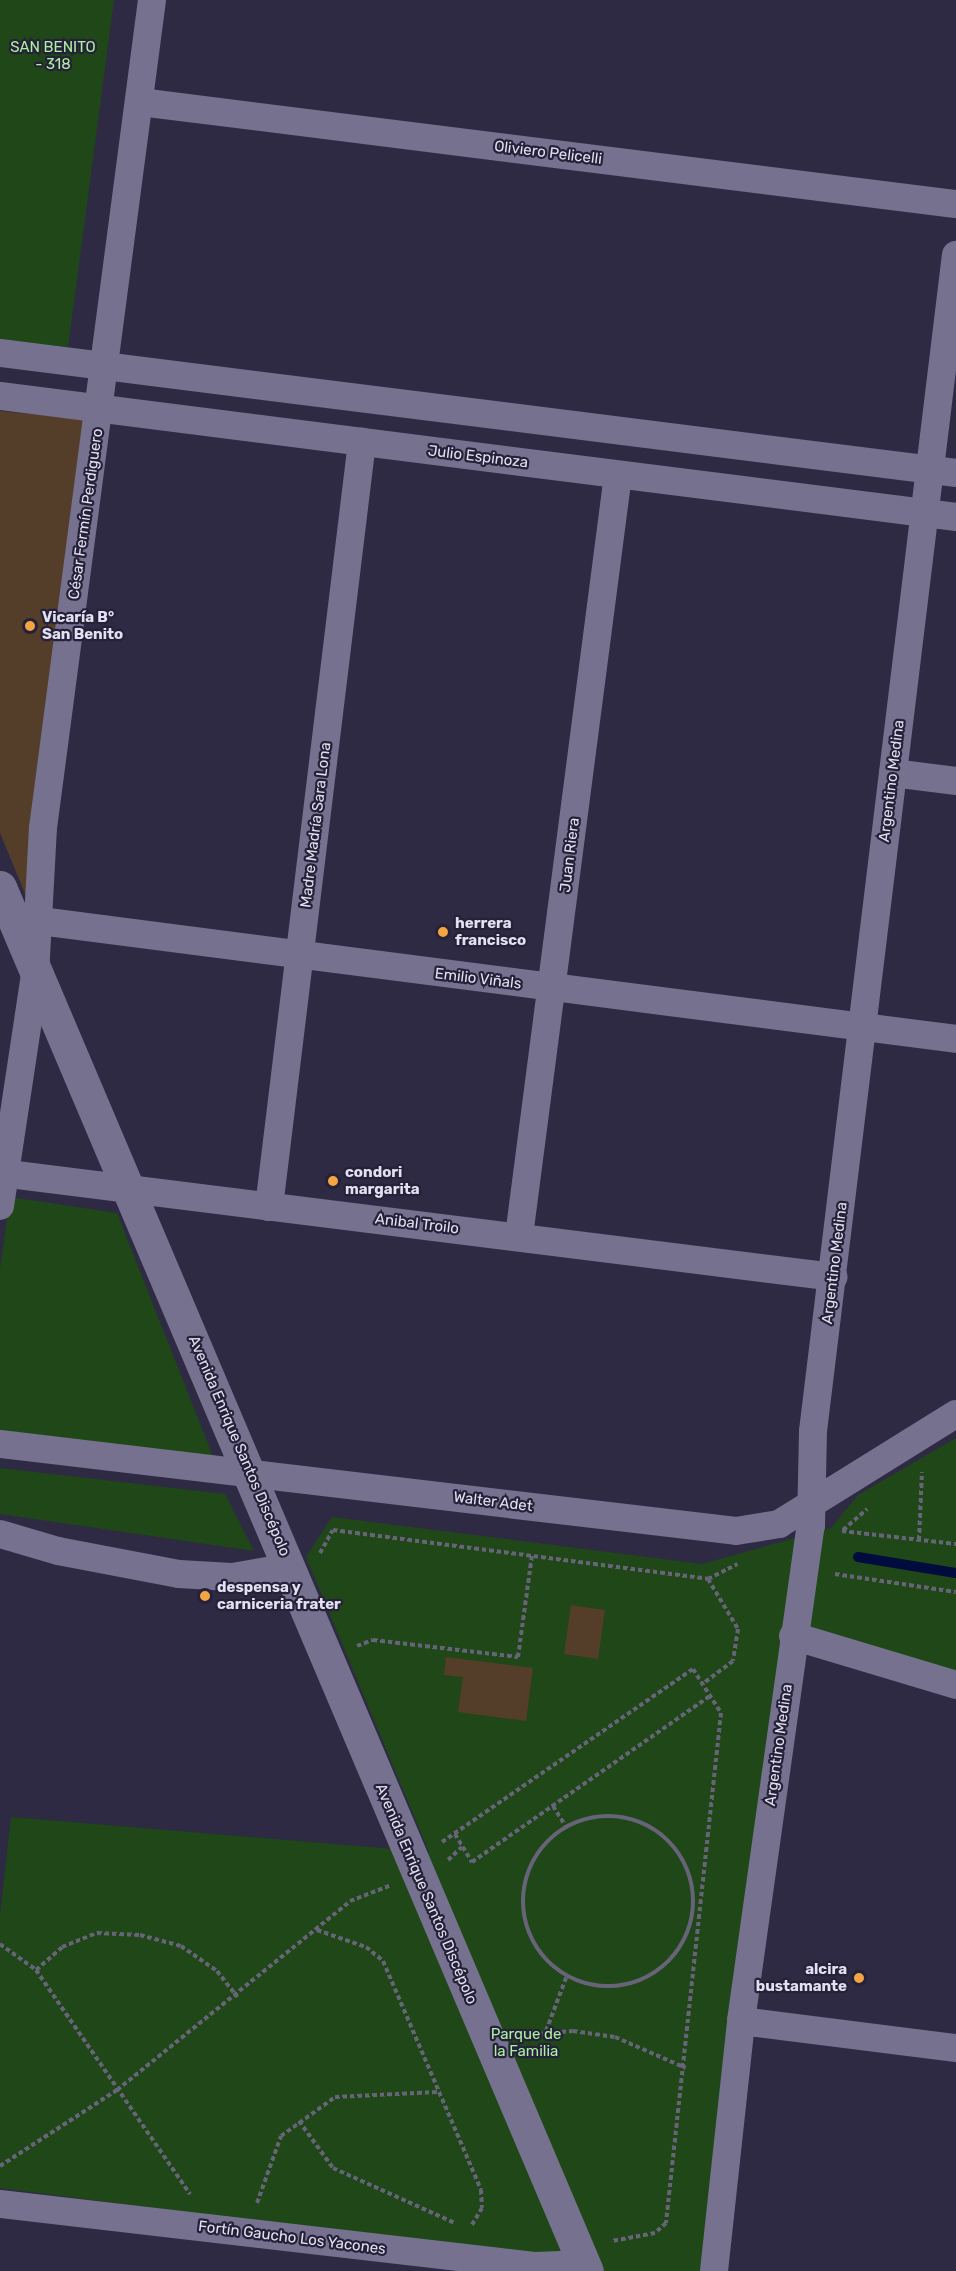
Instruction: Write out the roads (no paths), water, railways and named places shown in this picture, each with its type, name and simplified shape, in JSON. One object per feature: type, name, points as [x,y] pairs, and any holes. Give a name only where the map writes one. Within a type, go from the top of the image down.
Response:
[{"type":"main road","name":"Avenida Enrique Santos Discépolo","points":[[0,887],[16,917],[35,975],[131,1189],[251,1473],[303,1563],[419,1878],[586,2267]]},
{"type":"street","name":"César Fermín Perdiguero","points":[[16,917],[43,828],[153,0]]},
{"type":"street","name":"Oliviero Pelicelli","points":[[140,102],[956,204]]},
{"type":"street","name":"Argentino Medina","points":[[714,2271],[741,2021],[812,1504],[813,1431],[834,1277],[862,1028],[926,513],[943,471],[956,255]]},
{"type":"street","points":[[0,353],[943,471]]},
{"type":"street","name":"Julio Espinoza","points":[[0,396],[956,517]]},
{"type":"street","name":"Madre Madría Sara Lona","points":[[268,1207],[301,958],[362,442]]},
{"type":"street","name":"Juan Riera","points":[[519,1236],[618,475]]},
{"type":"street","points":[[893,773],[956,781]]},
{"type":"street","name":"Emilio Viñals","points":[[16,917],[301,958],[956,1039]]},
{"type":"street","points":[[0,1206],[2,1173],[35,975]]},
{"type":"street","name":"Anibal Troilo","points":[[2,1173],[834,1277]]},
{"type":"street","name":"Walter Adet","points":[[0,1444],[736,1531],[779,1524],[956,1414]]},
{"type":"street","points":[[0,1534],[58,1551],[179,1574],[232,1577],[303,1563]]},
{"type":"street","points":[[793,1636],[956,1685]]},
{"type":"street","points":[[741,2021],[956,2048]]},
{"type":"street","name":"Fortín Gaucho Los Yacones","points":[[0,2204],[536,2266],[586,2267]]},
{"type":"waterway","points":[[858,1557],[956,1573]]},
{"type":"place","name":"Vicaría B° San Benito","points":[[30,626]]},
{"type":"place","name":"herrera francisco","points":[[443,932]]},
{"type":"place","name":"condori margarita","points":[[333,1181]]},
{"type":"place","name":"despensa y carniceria frater","points":[[205,1596]]},
{"type":"place","name":"alcira bustamante","points":[[859,1978]]},
{"type":"park label","name":"SAN BENITO - 318","points":[[53,56]]},
{"type":"park label","name":"Parque de la Familia","points":[[526,2042]]}]
